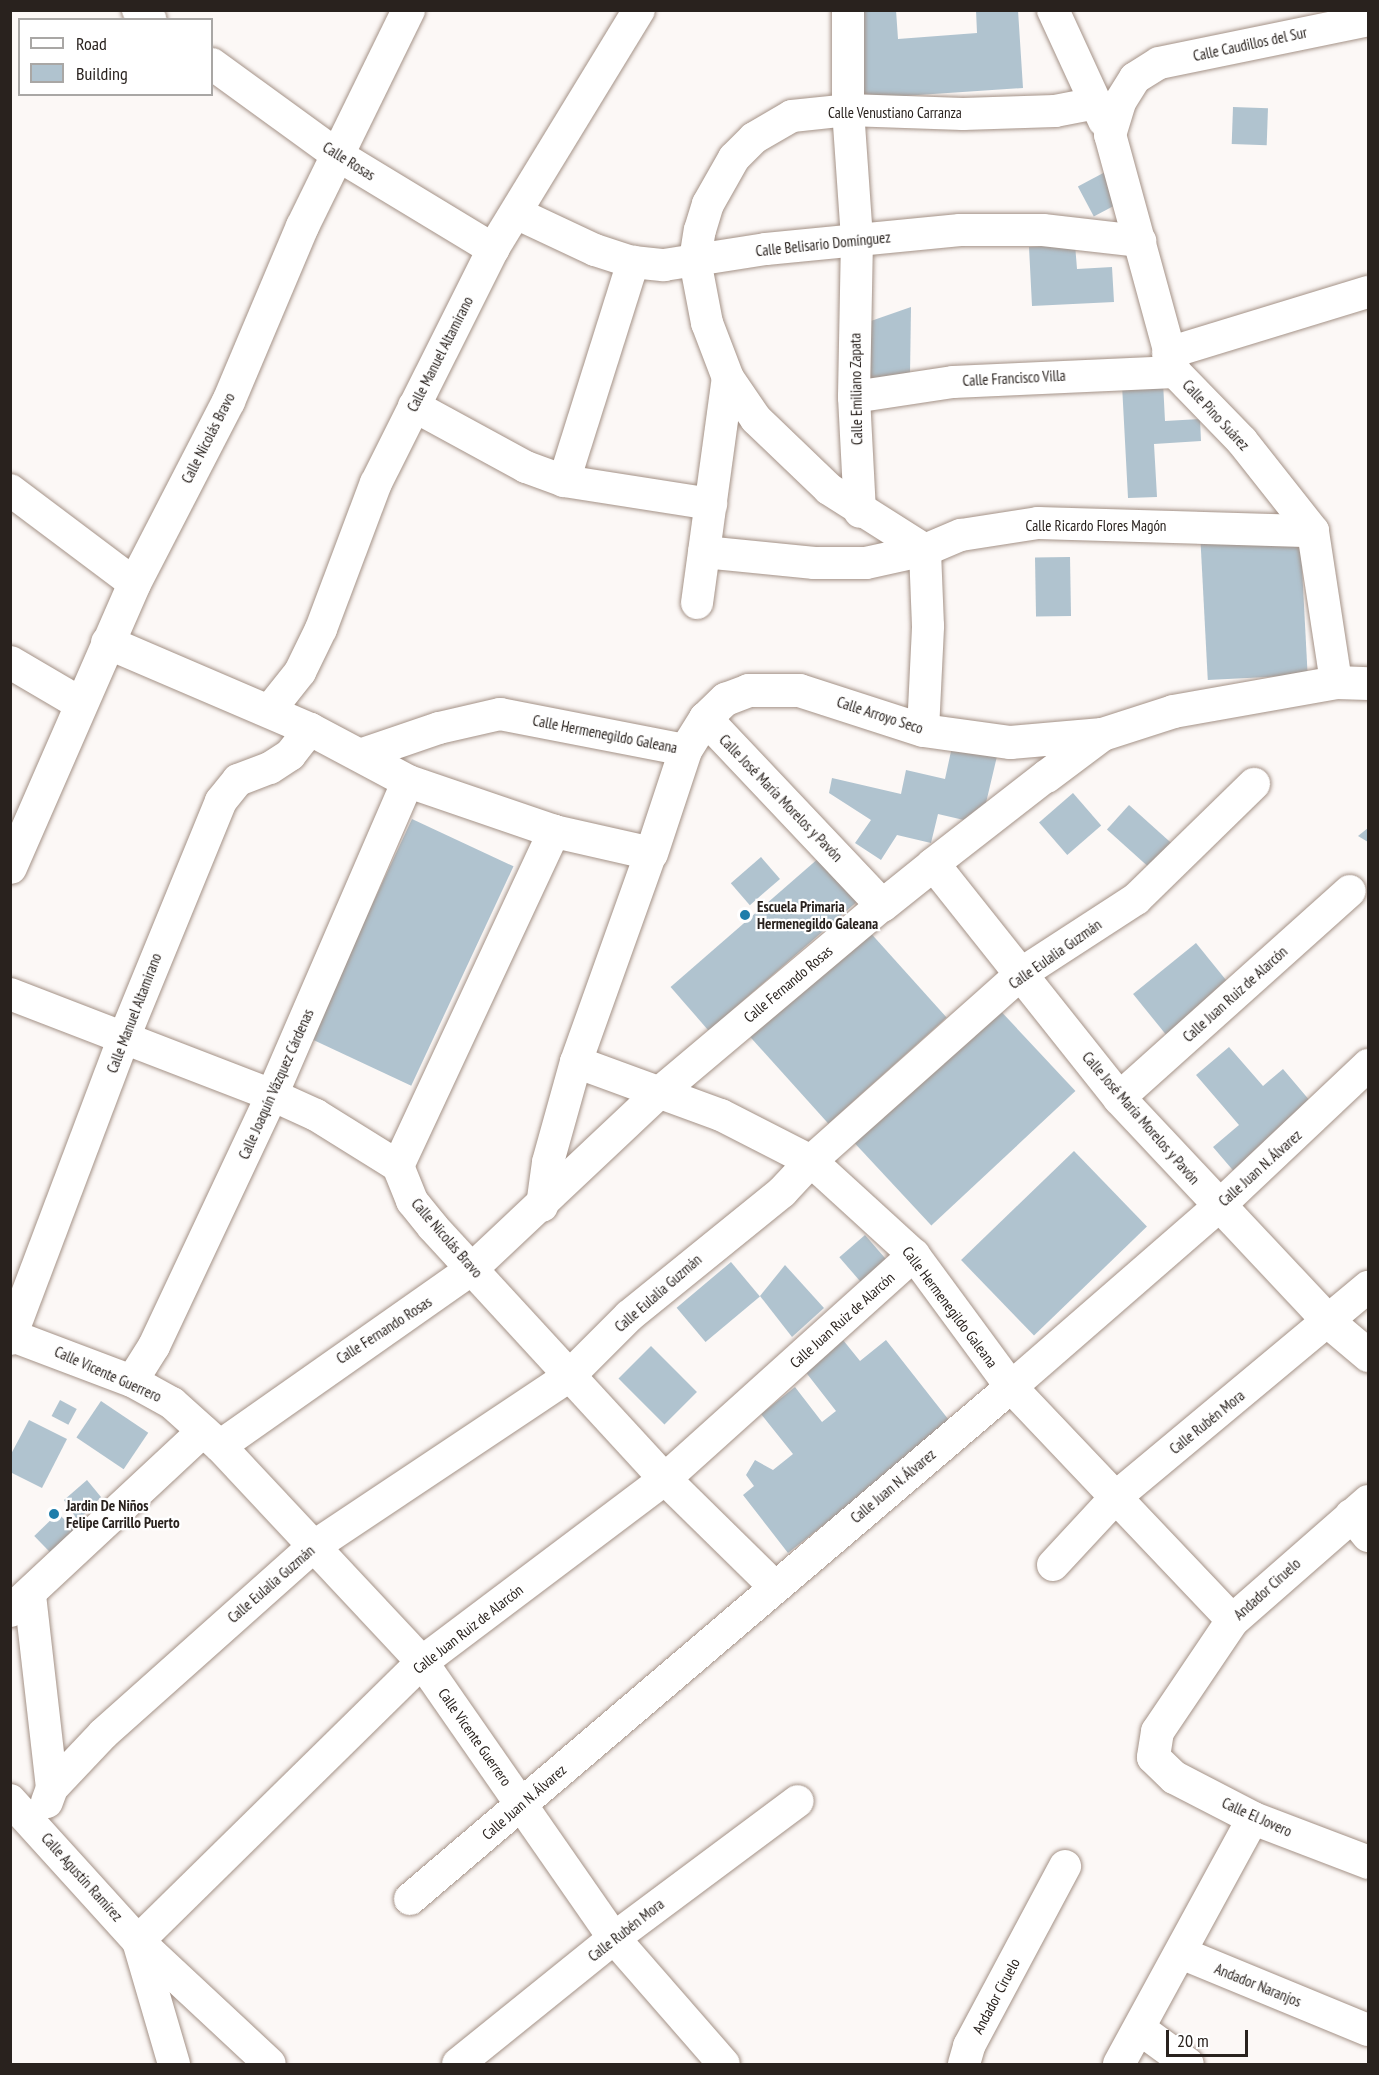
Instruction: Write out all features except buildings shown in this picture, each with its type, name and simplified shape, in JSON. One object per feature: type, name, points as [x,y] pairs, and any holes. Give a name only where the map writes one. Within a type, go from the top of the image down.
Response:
[{"type":"street","name":"Calle Nicolás Bravo","points":[[10,867],[134,583],[228,400],[336,154],[408,10]]},
{"type":"street","name":"Calle Manuel Altamirano","points":[[269,711],[300,672],[321,629],[376,483],[493,249],[639,10]]},
{"type":"street","name":"Calle Emiliano Zapata","points":[[848,10],[848,110],[857,239],[854,397],[860,512]]},
{"type":"street","points":[[1053,10],[1110,135],[1171,362]]},
{"type":"street","name":"Calle Caudillos del Sur","points":[[1110,135],[1120,102],[1135,78],[1159,63],[1368,20]]},
{"type":"street","name":"Calle Rosas","points":[[213,65],[336,154],[493,249]]},
{"type":"street","name":"Calle Venustiano Carranza","points":[[860,512],[829,489],[756,419],[728,378],[707,323],[695,260],[708,204],[734,158],[754,138],[792,116],[848,110],[975,113],[1054,111],[1096,103]]},
{"type":"street","name":"Calle Belisario Domínguez","points":[[516,213],[595,250],[633,262],[664,265],[857,239],[960,230],[1042,230],[1140,241]]},
{"type":"street","points":[[564,482],[633,262]]},
{"type":"street","name":"Calle Francisco Villa","points":[[854,397],[953,382],[1171,362],[1368,292]]},
{"type":"street","name":"Calle Pino Suárez","points":[[1171,362],[1242,441],[1313,531],[1336,682]]},
{"type":"street","points":[[697,603],[728,378]]},
{"type":"street","points":[[414,406],[526,467],[564,482],[711,504]]},
{"type":"street","points":[[10,490],[134,583]]},
{"type":"street","points":[[860,512],[925,550],[928,626],[923,730]]},
{"type":"street","name":"Calle Ricardo Flores Magón","points":[[704,552],[814,563],[866,563],[925,550],[961,535],[1038,524],[1118,523],[1313,531]]},
{"type":"street","points":[[107,642],[310,729],[408,781],[554,831],[651,853],[576,1062],[548,1162],[542,1206]]},
{"type":"street","points":[[10,662],[80,703]]},
{"type":"street","name":"Calle Arroyo Seco","points":[[685,750],[705,718],[725,699],[748,690],[799,690],[923,730],[1010,742],[1102,734],[1173,711],[1336,682],[1368,682]]},
{"type":"street","name":"Calle Hermenegildo Galeana","points":[[360,755],[439,728],[500,714],[685,750],[651,853]]},
{"type":"street","name":"Calle José María Morelos y Pavón","points":[[705,718],[882,905]]},
{"type":"street","name":"Calle Manuel Altamirano","points":[[11,1336],[123,1040],[221,801],[238,780],[270,768],[290,755],[310,729]]},
{"type":"street","name":"Calle Arroyo Seco","points":[[1046,776],[1102,734]]},
{"type":"street","name":"Calle Fernando Rosas","points":[[20,1603],[211,1438],[473,1268],[542,1206],[659,1093],[882,905],[1046,776]]},
{"type":"street","name":"Calle Joaquín Vázquez Cárdenas","points":[[132,1381],[154,1346],[272,1095],[408,781]]},
{"type":"street","name":"Calle Eulalia Guzmán","points":[[52,1788],[103,1734],[313,1547],[570,1376],[629,1316],[782,1192],[811,1161],[1022,973],[1136,899],[1254,784]]},
{"type":"street","points":[[10,994],[123,1040],[272,1095],[316,1116],[398,1166],[554,831]]},
{"type":"street","name":"Calle José María Morelos y Pavón","points":[[933,864],[1022,973],[1119,1098],[1218,1207],[1329,1323],[1368,1355]]},
{"type":"street","name":"Calle Juan Ruiz de Alarcón","points":[[1119,1098],[1350,891]]},
{"type":"street","name":"Calle Hermenegildo Galeana","points":[[576,1062],[721,1115],[811,1161],[914,1255],[1011,1387],[1117,1496],[1232,1620]]},
{"type":"street","name":"Calle Juan N. Álvarez","points":[[411,1899],[774,1586],[1011,1387],[1218,1207],[1368,1065]]},
{"type":"street","name":"Calle Nicolás Bravo","points":[[398,1166],[412,1200],[665,1479],[774,1586]]},
{"type":"street","name":"Calle Juan Ruiz de Alarcón","points":[[138,1941],[422,1662],[665,1479],[914,1255]]},
{"type":"street","name":"Calle Rubén Mora","points":[[1053,1565],[1117,1496],[1329,1323],[1368,1287]]},
{"type":"street","name":"Calle Vicente Guerrero","points":[[11,1336],[132,1381],[172,1403],[211,1438],[422,1662],[614,1938],[717,2062]]},
{"type":"street","name":"Andador Ciruelo","points":[[1153,1757],[1157,1731],[1232,1620],[1363,1517]]},
{"type":"street","name":"Calle Agustín Ramírez","points":[[20,1603],[52,1788],[38,1828],[138,1941],[270,2064]]},
{"type":"street","name":"Calle El Jovero","points":[[1153,1757],[1174,1777],[1253,1818],[1368,1862]]},
{"type":"street","points":[[10,1800],[38,1828]]},
{"type":"street","name":"Calle Rubén Mora","points":[[458,2064],[614,1938],[798,1802]]},
{"type":"street","points":[[1119,2064],[1253,1818]]},
{"type":"street","name":"Andador Ciruelo","points":[[964,2064],[1065,1866]]},
{"type":"street","points":[[138,1941],[174,2064]]},
{"type":"street","name":"Andador Naranjos","points":[[1181,1953],[1368,2030]]},
{"type":"street","points":[[1140,2029],[1188,2064]]},
{"type":"place","name":"Escuela Primaria Hermenegildo Galeana","points":[[745,915]]},
{"type":"place","name":"Jardin De Niños Felipe Carrillo Puerto","points":[[54,1514]]}]
